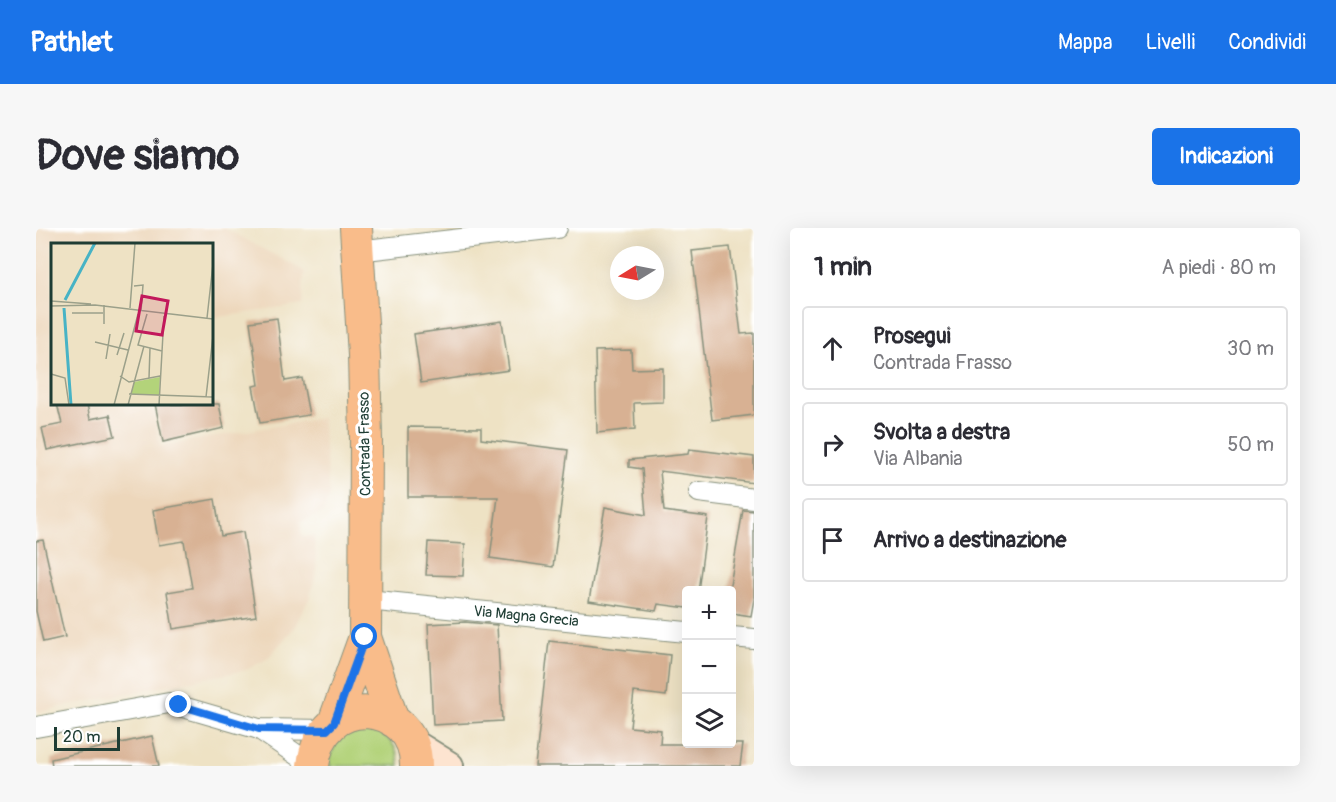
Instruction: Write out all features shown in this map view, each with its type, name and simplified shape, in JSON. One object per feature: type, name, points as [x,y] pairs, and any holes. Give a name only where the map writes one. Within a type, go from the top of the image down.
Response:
[{"type":"main road","name":"Contrada Frasso","points":[[313,766],[315,750],[322,735],[330,726],[365,637],[367,600],[364,365],[356,239]]},
{"type":"main road","name":"Contrada Frasso","points":[[365,637],[407,743]]},
{"type":"main road","points":[[330,726],[348,715],[365,712],[380,714],[407,743]]},
{"type":"street","points":[[356,239],[557,228]]},
{"type":"street","points":[[699,492],[754,500]]},
{"type":"street","name":"Via Magna Grecia","points":[[367,600],[682,632]]},
{"type":"street","points":[[736,637],[754,639]]},
{"type":"street","points":[[36,727],[170,703],[259,729],[313,766]]},
{"type":"street","points":[[259,729],[330,726]]},
{"type":"street","points":[[407,743],[449,766]]},
{"type":"shaded area","points":[[36,228],[224,228],[304,271],[302,305],[213,318],[213,243],[51,243],[51,405],[153,405],[161,446],[322,418],[329,492],[327,503],[324,511],[317,516],[300,522],[302,537],[314,536],[317,571],[310,597],[293,629],[267,659],[246,670],[36,712]]},
{"type":"green space","points":[[369,728],[391,742],[397,752],[399,766],[329,766],[333,750],[340,738],[352,731]]},
{"type":"building","points":[[730,247],[741,334],[754,333],[754,415],[712,420],[692,251]]},
{"type":"building","points":[[277,318],[285,381],[302,378],[309,415],[260,423],[253,386],[259,385],[250,322]]},
{"type":"building","points":[[502,321],[509,370],[421,383],[414,334]]},
{"type":"building","points":[[631,350],[632,369],[663,368],[663,402],[634,403],[635,429],[597,433],[595,351]]},
{"type":"building","points":[[219,404],[224,428],[163,442],[155,405]]},
{"type":"building","points":[[57,405],[87,405],[90,419],[110,415],[115,436],[47,450],[42,428],[62,424]]},
{"type":"building","points":[[408,427],[481,428],[481,439],[568,450],[553,567],[490,558],[498,497],[408,497]]},
{"type":"building","points":[[689,449],[754,457],[754,483],[660,471],[664,511],[708,517],[699,586],[682,586],[682,607],[658,604],[656,611],[589,601],[605,507],[646,515],[642,469],[629,467],[629,460],[688,454]]},
{"type":"building","points":[[215,499],[221,536],[243,532],[256,616],[173,629],[167,592],[192,588],[184,541],[159,545],[153,510]]},
{"type":"building","points":[[743,510],[754,511],[754,599],[751,616],[736,614],[736,586],[730,586]]},
{"type":"building","points":[[43,540],[65,637],[43,642],[36,611],[36,541]]},
{"type":"building","points":[[428,542],[465,544],[463,576],[426,575]]},
{"type":"building","points":[[465,622],[497,625],[502,721],[433,725],[428,624]]},
{"type":"building","points":[[549,641],[670,655],[666,696],[634,692],[630,727],[661,730],[660,744],[682,744],[682,748],[736,748],[736,744],[743,744],[740,766],[535,766]]},
{"type":"building","points":[[152,736],[159,766],[52,766],[51,759]]},
{"type":"route","points":[[179,705],[259,729],[327,730],[334,723],[365,637]]}]
